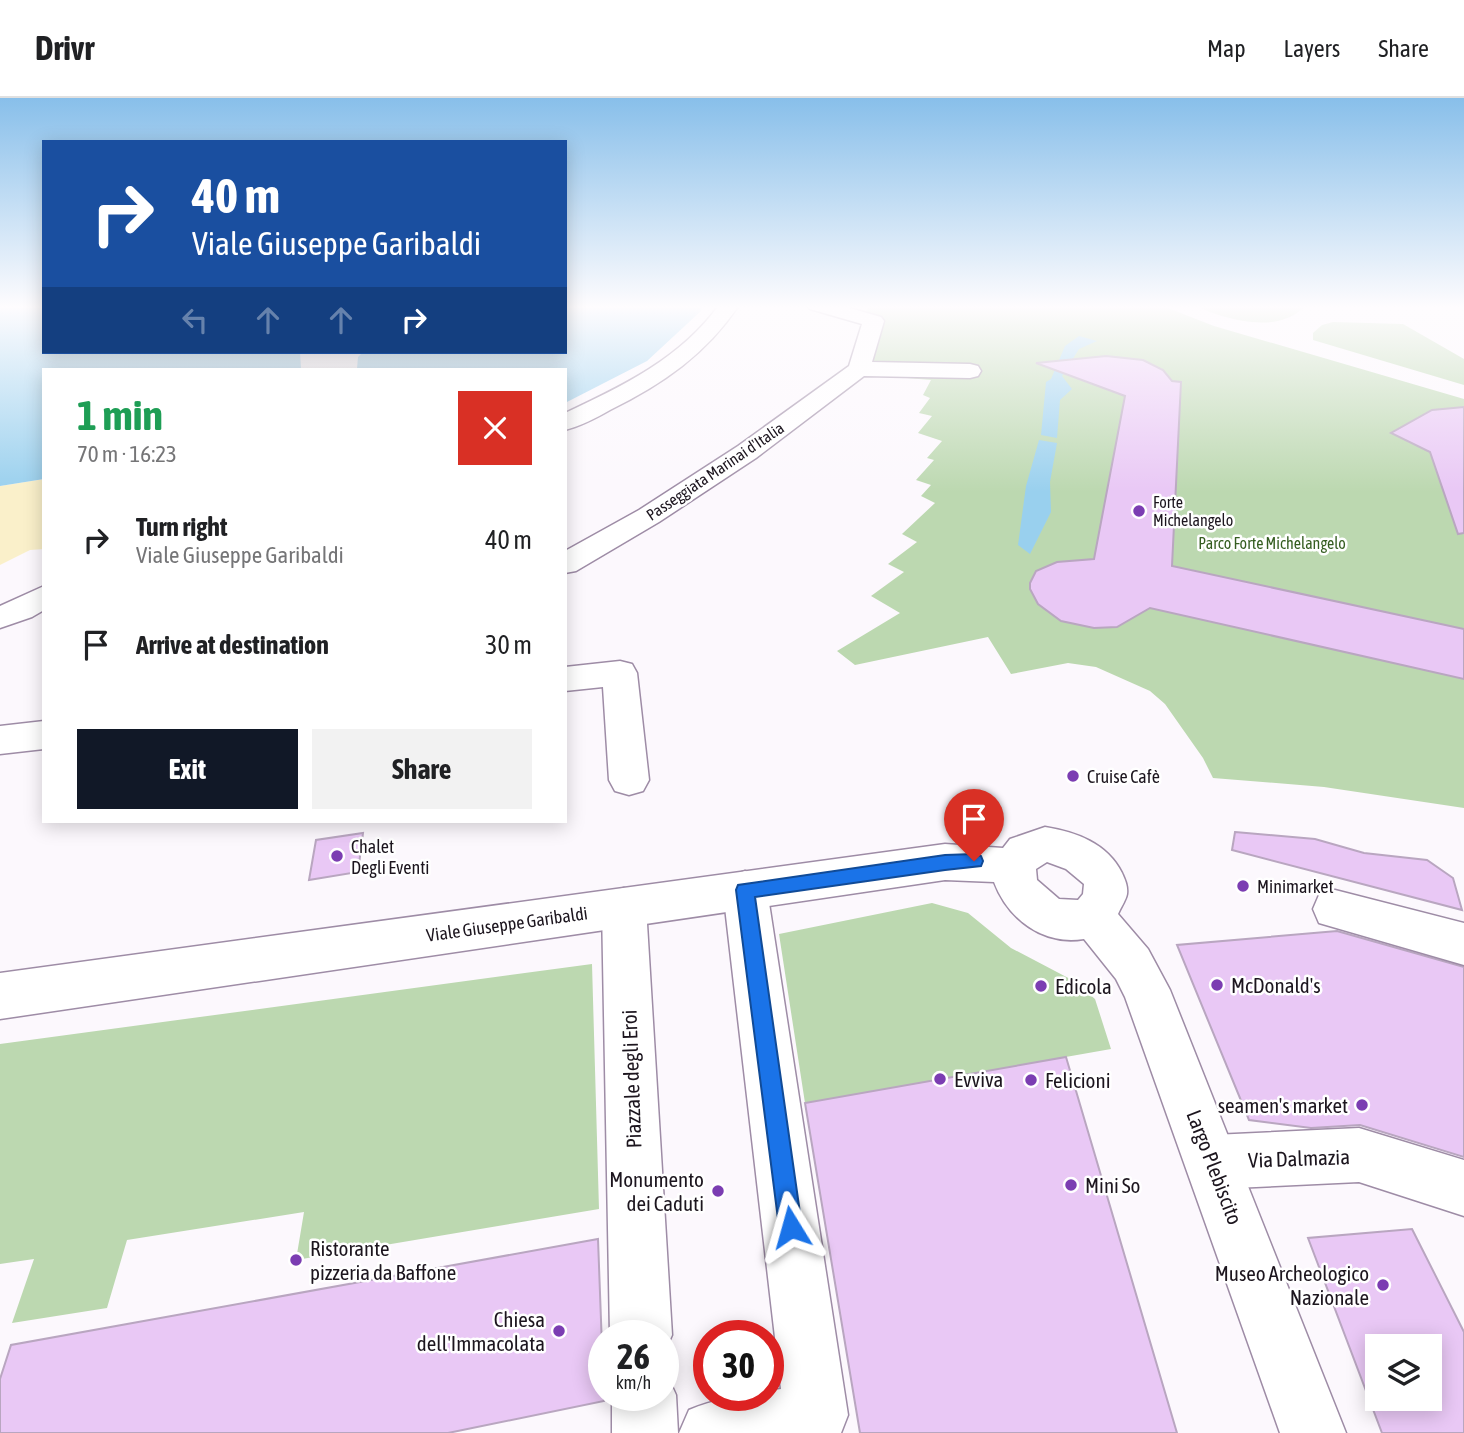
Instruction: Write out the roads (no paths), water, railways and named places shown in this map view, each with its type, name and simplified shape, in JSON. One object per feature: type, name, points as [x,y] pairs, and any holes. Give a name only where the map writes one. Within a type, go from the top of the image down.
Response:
[{"type":"street","points":[[567,422],[669,367]]},
{"type":"street","points":[[859,369],[970,371]]},
{"type":"street","name":"Passeggiata Marinai d'Italia","points":[[567,563],[649,516],[747,452],[859,369]]},
{"type":"street","points":[[0,617],[21,610],[42,597]]},
{"type":"street","points":[[567,679],[620,673],[629,780]]},
{"type":"street","points":[[0,740],[42,735]]},
{"type":"street","points":[[1059,845],[1073,850],[1097,869],[1103,880],[1105,896],[1092,915],[1083,920],[1052,918],[1036,910],[1016,887],[1013,875],[1015,869],[1021,853],[1032,847],[1059,845]]},
{"type":"street","name":"Viale Giuseppe Garibaldi","points":[[0,996],[945,862],[974,861],[1015,869]]},
{"type":"street","points":[[712,1433],[817,1424],[745,890]]},
{"type":"street","name":"Piazzale degli Eroi","points":[[624,908],[640,1320]]},
{"type":"street","points":[[1335,909],[1464,944]]},
{"type":"street","name":"Largo Plebiscito","points":[[1092,915],[1132,964],[1146,990],[1313,1433]]},
{"type":"street","name":"Via Dalmazia","points":[[1213,1162],[1359,1155],[1464,1188]]},
{"type":"street","points":[[644,1411],[645,1433]]},
{"type":"water","points":[[0,367],[301,367],[42,368],[42,479],[0,486]]},
{"type":"water","points":[[635,367],[567,402],[567,368],[357,368]]},
{"type":"water","points":[[1056,367],[1067,367],[1062,376],[1072,389],[1060,400],[1057,438],[1041,435],[1046,382],[1051,379]]},
{"type":"water","points":[[1039,440],[1057,443],[1050,482],[1051,512],[1030,554],[1018,545],[1026,486]]},
{"type":"place","name":"Forte Michelangelo","points":[[1139,511]]},
{"type":"place","name":"Cruise Cafè","points":[[1073,776]]},
{"type":"place","name":"Chalet Degli Eventi","points":[[337,856]]},
{"type":"place","name":"Minimarket","points":[[1243,886]]},
{"type":"place","name":"McDonald's","points":[[1217,985]]},
{"type":"place","name":"Edicola","points":[[1041,986]]},
{"type":"place","name":"Evviva","points":[[940,1079]]},
{"type":"place","name":"Felicioni","points":[[1031,1080]]},
{"type":"place","name":"seamen's market","points":[[1362,1105]]},
{"type":"place","name":"Mini So","points":[[1071,1185]]},
{"type":"place","name":"Monumento dei Caduti","points":[[718,1191]]},
{"type":"place","name":"Ristorante pizzeria da Baffone","points":[[296,1260]]},
{"type":"place","name":"Museo Archeologico Nazionale","points":[[1383,1285]]},
{"type":"place","name":"Chiesa dell'Immacolata","points":[[559,1331]]},
{"type":"park label","name":"Parco Forte Michelangelo","points":[[1272,543]]}]
